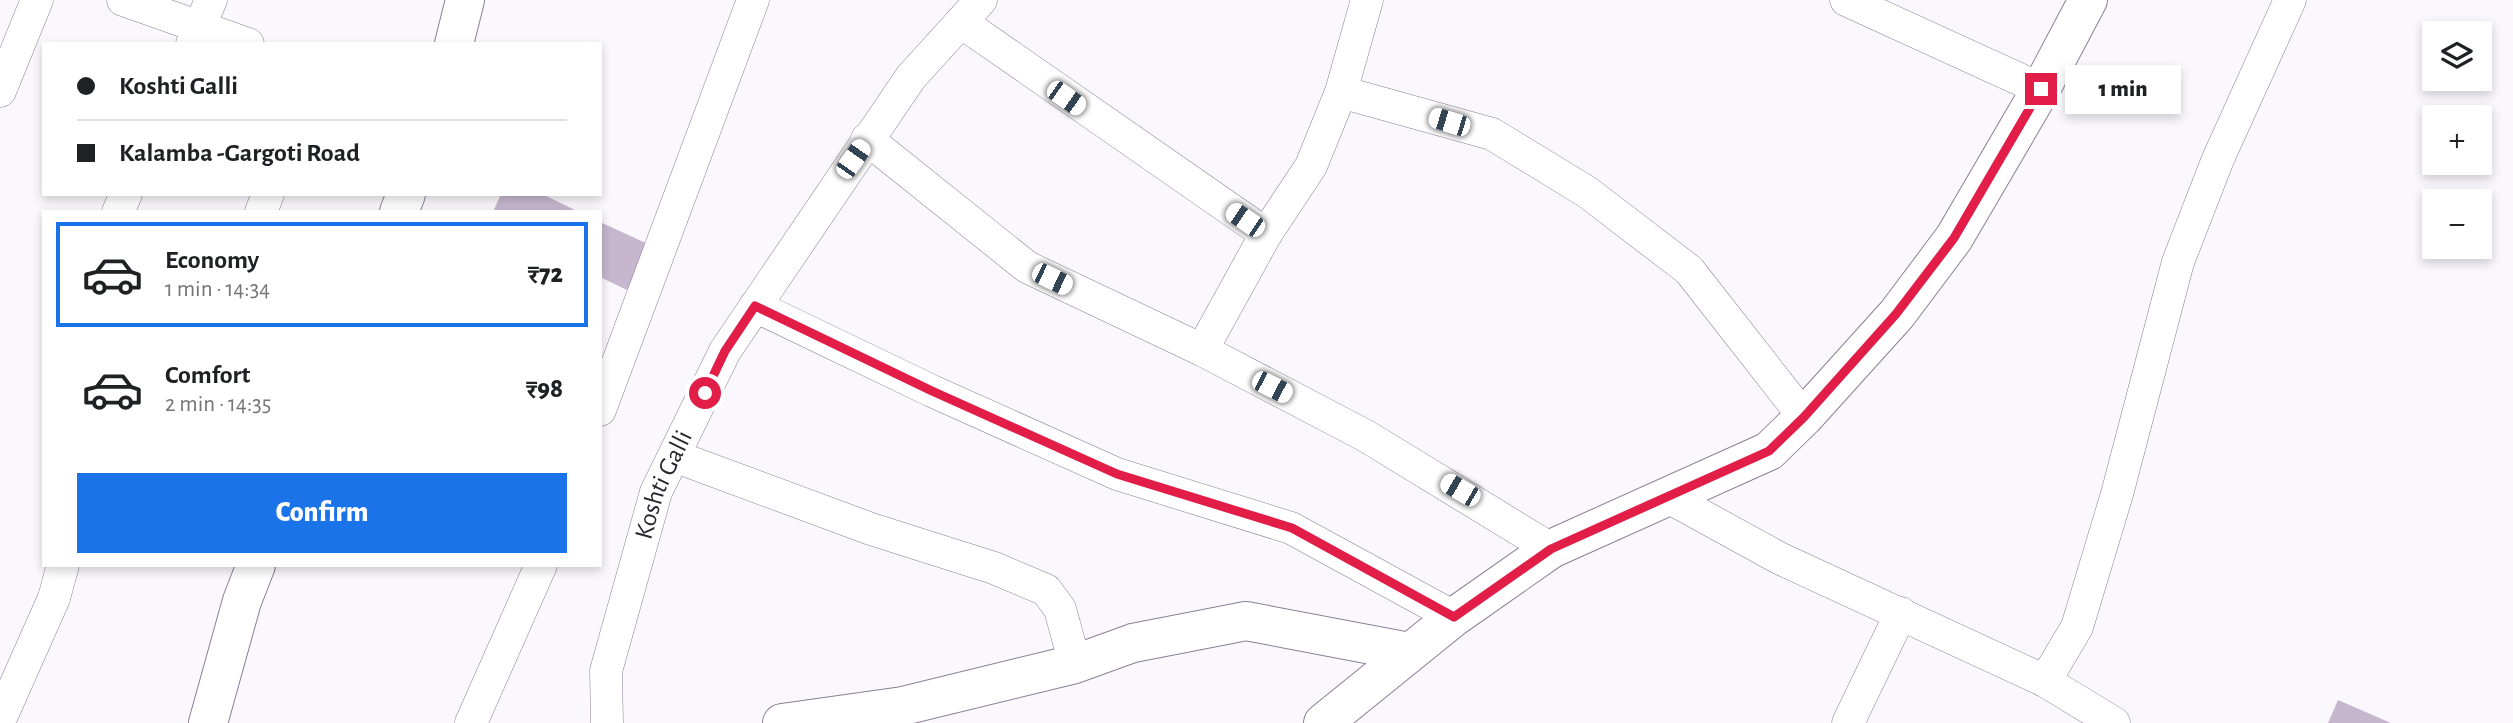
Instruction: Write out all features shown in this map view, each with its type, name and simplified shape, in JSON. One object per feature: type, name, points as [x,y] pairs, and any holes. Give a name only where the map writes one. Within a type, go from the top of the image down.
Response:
[{"type":"main road","points":[[454,42],[465,0]]},
{"type":"main road","points":[[1323,723],[1454,617],[1551,549],[1769,451],[1804,417],[1896,314],[1954,238],[2041,89],[2088,0]]},
{"type":"main road","points":[[208,723],[242,601],[255,567]]},
{"type":"main road","points":[[782,723],[839,719],[903,706],[1075,664],[1133,643],[1246,621],[1409,652]]},
{"type":"street","points":[[0,91],[37,0]]},
{"type":"street","points":[[123,0],[201,24],[243,42]]},
{"type":"street","points":[[602,405],[753,0]]},
{"type":"street","points":[[1202,350],[1266,234],[1311,166],[1341,92],[1367,0]]},
{"type":"street","points":[[1846,0],[2041,89]]},
{"type":"street","points":[[2045,681],[2077,627],[2117,494],[2178,262],[2218,159],[2290,0]]},
{"type":"street","points":[[971,11],[1266,234]]},
{"type":"street","name":"Koshti Galli","points":[[607,723],[607,671],[656,492],[725,351],[911,77],[971,11]]},
{"type":"street","points":[[1341,92],[1492,134],[1587,192],[1689,270],[1804,417]]},
{"type":"street","points":[[867,139],[1027,267],[1202,350],[1366,436],[1551,549]]},
{"type":"street","points":[[755,306],[932,391],[1117,474],[1292,528],[1454,617]]},
{"type":"street","points":[[674,456],[870,529],[994,568],[1046,590],[1060,609],[1075,664]]},
{"type":"street","points":[[1668,497],[1779,558],[2045,681],[2114,723]]},
{"type":"street","points":[[10,716],[54,598],[62,567]]},
{"type":"street","points":[[471,723],[540,567]]},
{"type":"street","points":[[1848,723],[1901,613]]},
{"type":"building","points":[[500,196],[546,196],[575,210],[494,210]]},
{"type":"building","points":[[602,223],[648,244],[627,290],[602,278]]},
{"type":"building","points":[[2338,700],[2391,723],[2328,723]]},
{"type":"route","points":[[705,393],[725,351],[755,306],[932,391],[1117,474],[1292,528],[1454,617],[1551,549],[1769,451],[1804,417],[1896,314],[1954,238],[2041,89]]}]
